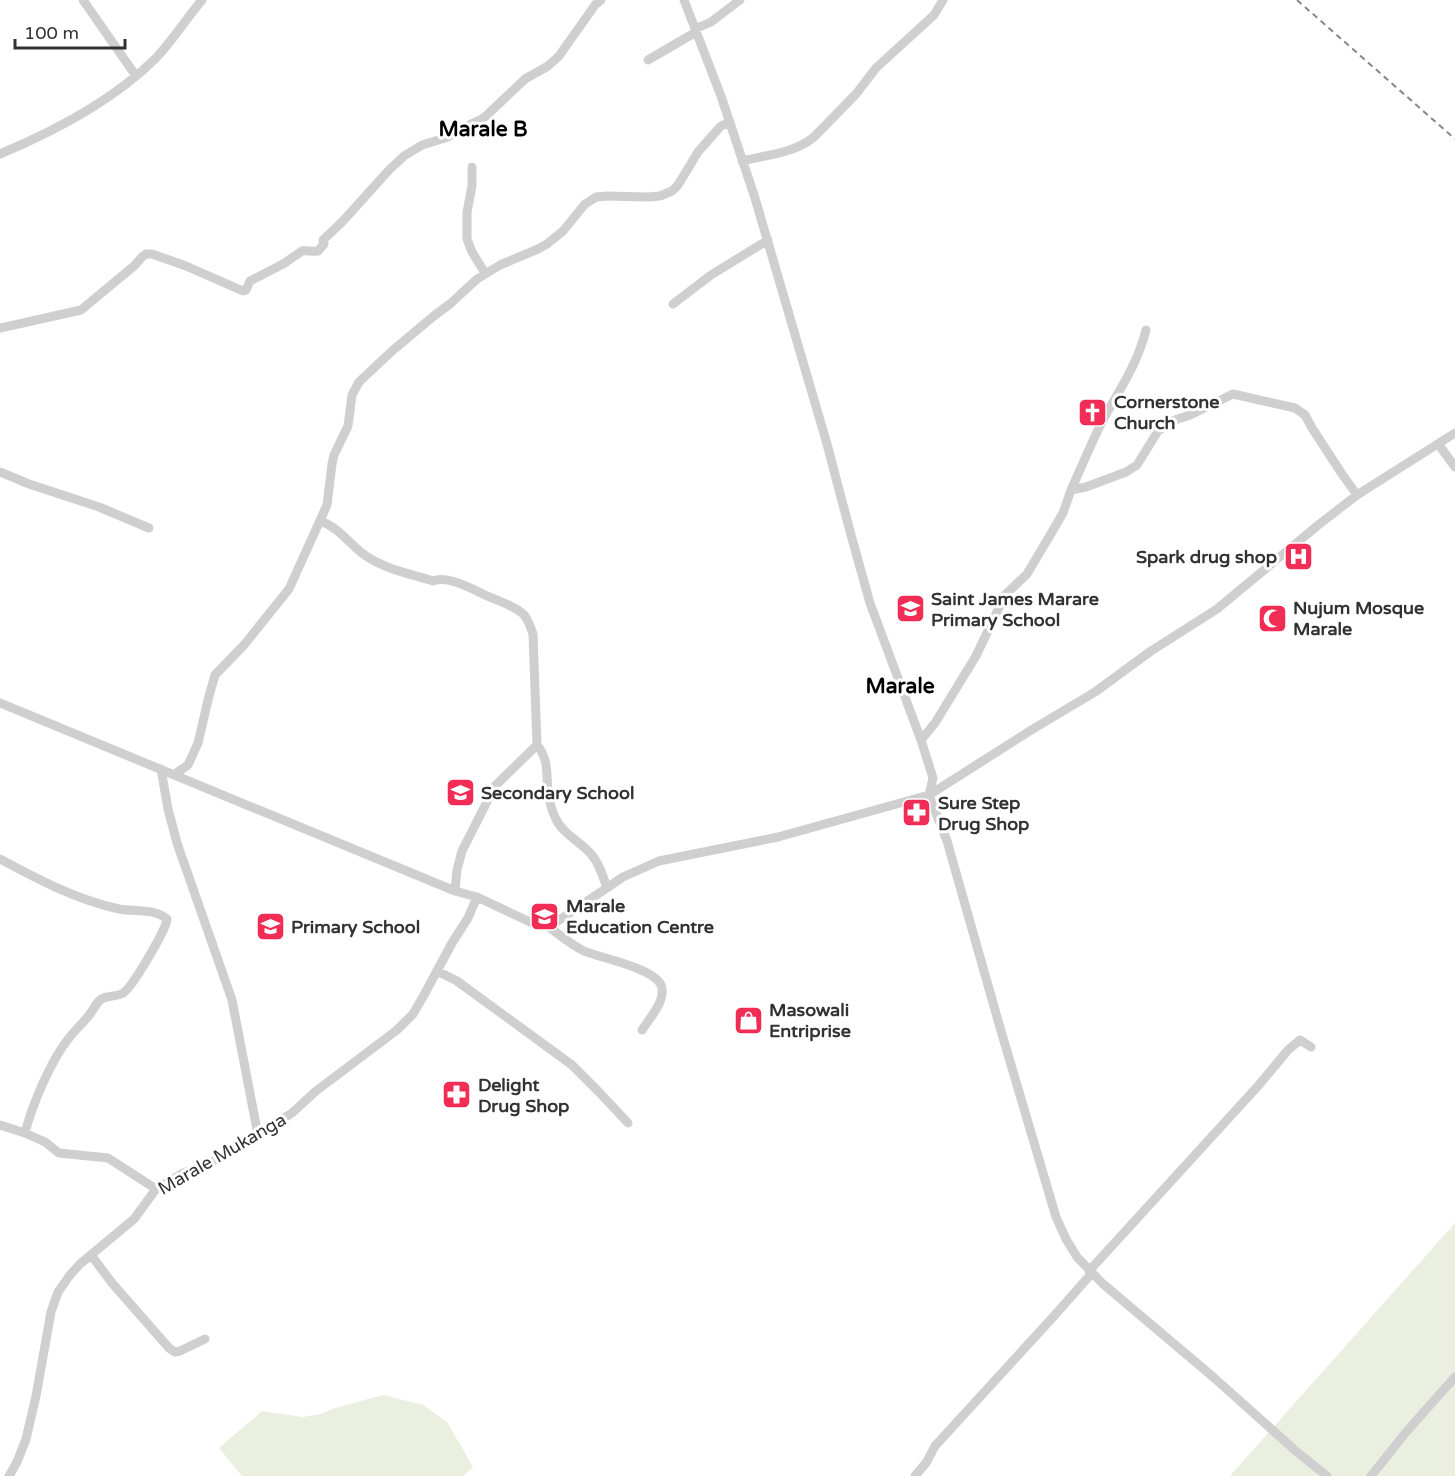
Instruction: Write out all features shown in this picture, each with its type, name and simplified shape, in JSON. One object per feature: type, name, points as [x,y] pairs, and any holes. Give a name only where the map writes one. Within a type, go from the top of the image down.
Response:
[{"type":"street","points":[[83,0],[136,76]]},
{"type":"street","points":[[0,154],[90,109],[136,76],[165,48],[202,0]]},
{"type":"street","points":[[0,328],[81,310],[146,254],[186,266],[243,291],[246,290],[250,281],[302,251],[318,252],[324,244],[323,240],[397,162],[422,145],[448,137],[487,115],[525,79],[548,66],[559,56],[595,5],[601,0]]},
{"type":"street","points":[[684,0],[721,96],[768,240],[828,444],[870,603],[933,778],[929,795],[947,842],[1056,1216],[1066,1239],[1090,1272],[1327,1476]]},
{"type":"street","points":[[648,60],[711,22],[740,0]]},
{"type":"street","points":[[742,161],[807,143],[856,94],[876,68],[934,15],[943,0]]},
{"type":"street","points":[[175,774],[188,765],[198,743],[215,675],[244,645],[289,589],[328,501],[334,455],[348,426],[352,395],[365,376],[485,273],[547,244],[563,231],[585,204],[596,197],[648,197],[660,196],[672,191],[698,152],[722,126],[730,122]]},
{"type":"street","points":[[472,166],[472,186],[467,212],[467,239],[485,273]]},
{"type":"street","points":[[673,304],[711,275],[768,240]]},
{"type":"street","points":[[921,740],[935,723],[976,656],[1005,595],[1026,574],[1063,513],[1104,418],[1134,366],[1146,330]]},
{"type":"street","points":[[1071,490],[1086,487],[1126,472],[1137,465],[1158,431],[1172,421],[1233,394],[1295,408],[1305,415],[1311,428],[1357,495]]},
{"type":"street","points":[[549,927],[623,877],[659,861],[778,837],[929,795],[1095,692],[1151,651],[1216,609],[1357,495],[1455,433]]},
{"type":"street","points":[[1439,444],[1455,467]]},
{"type":"street","points":[[0,472],[99,507],[149,528]]},
{"type":"street","points":[[320,521],[333,527],[366,556],[378,562],[433,581],[438,579],[465,585],[515,608],[524,615],[531,626],[532,634],[537,745],[547,765],[548,789],[556,819],[564,830],[595,858],[607,888]]},
{"type":"street","points":[[0,703],[455,891],[477,897],[530,922],[549,927],[581,950],[631,965],[657,979],[663,990],[661,999],[642,1030]]},
{"type":"street","points":[[455,891],[462,851],[495,786],[537,745]]},
{"type":"street","points":[[161,769],[177,843],[232,1000],[258,1135]]},
{"type":"street","points":[[0,859],[40,880],[85,898],[119,909],[158,913],[167,920],[166,926],[131,985],[120,995],[104,997],[98,1002],[68,1039],[35,1102],[25,1133]]},
{"type":"street","name":"Marale Mukanga","points":[[9,1476],[26,1439],[51,1312],[58,1292],[70,1275],[134,1219],[156,1189],[181,1174],[210,1163],[292,1113],[316,1091],[397,1030],[412,1014],[468,918],[477,897]]},
{"type":"street","points":[[437,971],[457,981],[572,1065],[628,1123]]},
{"type":"street","points":[[915,1476],[926,1463],[935,1446],[1054,1316],[1090,1272],[1288,1050],[1300,1040],[1311,1047]]},
{"type":"street","points":[[0,1125],[45,1142],[59,1153],[108,1158],[156,1189]]},
{"type":"street","points":[[91,1255],[112,1283],[169,1348],[175,1352],[180,1351],[205,1339]]},
{"type":"street","points":[[1371,1476],[1455,1377]]},
{"type":"shaded area","points":[[1455,1223],[1455,1476],[1230,1476]]},
{"type":"shaded area","points":[[383,1395],[423,1405],[447,1422],[473,1467],[463,1476],[242,1476],[219,1448],[262,1411],[303,1417]]},
{"type":"railway","points":[[1297,0],[1455,139]]},
{"type":"place","name":"Cornerstone Church","points":[[1093,412]]},
{"type":"place","name":"Spark drug shop","points":[[1298,557]]},
{"type":"place","name":"Saint James Marare Primary School","points":[[910,609]]},
{"type":"place","name":"Nujum Mosque Marale","points":[[1272,618]]},
{"type":"place","name":"Secondary School","points":[[460,793]]},
{"type":"place","name":"Sure Step Drug Shop","points":[[917,813]]},
{"type":"place","name":"Marale Education Centre","points":[[545,916]]},
{"type":"place","name":"Primary School","points":[[270,927]]},
{"type":"place","name":"Masowali Entriprise","points":[[748,1020]]},
{"type":"place","name":"Delight Drug Shop","points":[[457,1095]]},
{"type":"district","name":"Marale B","points":[[483,129]]},
{"type":"district","name":"Marale","points":[[900,686]]}]
